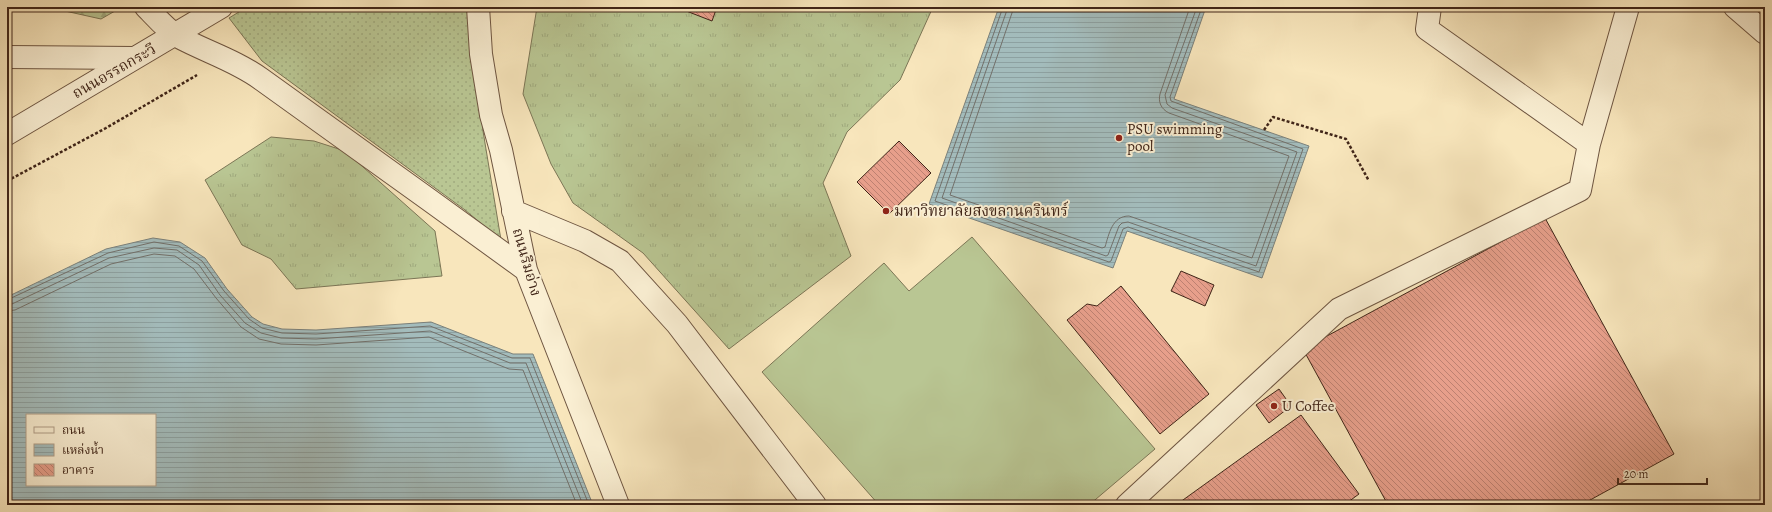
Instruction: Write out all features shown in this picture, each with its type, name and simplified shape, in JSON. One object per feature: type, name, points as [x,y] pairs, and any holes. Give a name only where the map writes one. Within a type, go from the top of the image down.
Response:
[{"type":"street","points":[[146,7],[176,35],[225,58],[259,77],[294,104],[526,270]]},
{"type":"street","name":"ถนนอรรถกระวี","points":[[7,134],[221,7]]},
{"type":"street","name":"ถนนริมอ่าง","points":[[478,7],[481,54],[491,115],[501,150],[526,270],[618,505]]},
{"type":"street","points":[[1430,7],[1427,29],[1589,144]]},
{"type":"street","points":[[1127,505],[1339,309],[1580,190],[1589,144],[1628,7]]},
{"type":"street","points":[[1735,7],[1765,33]]},
{"type":"street","points":[[7,57],[135,58]]},
{"type":"street","points":[[513,212],[585,240],[620,261],[678,324],[815,505]]},
{"type":"path","points":[[7,181],[106,128],[225,58]]},
{"type":"path","points":[[1264,130],[1273,117],[1346,139],[1368,181]]},
{"type":"green space","points":[[47,7],[122,7],[101,19]]},
{"type":"green space","points":[[247,7],[471,7],[483,131],[501,240],[465,210],[262,61],[229,18]]},
{"type":"green space","points":[[537,7],[933,7],[900,80],[847,132],[823,183],[851,256],[729,349],[643,253],[573,203],[551,164],[523,94]]},
{"type":"green space","points":[[271,137],[314,141],[345,151],[435,231],[442,276],[296,289],[271,259],[242,245],[205,180]]},
{"type":"green space","points":[[972,237],[1155,449],[1089,505],[879,505],[762,372],[884,263],[909,291]]},
{"type":"water","name":"PSU swimming pool","points":[[999,7],[1206,7],[1174,99],[1309,146],[1262,278],[1127,231],[1113,268],[929,204]]},
{"type":"water","points":[[153,238],[180,242],[205,258],[227,289],[252,317],[263,324],[282,329],[316,330],[431,322],[513,354],[533,354],[593,505],[7,505],[7,297],[106,249]]},
{"type":"building","points":[[676,7],[717,7],[712,21]]},
{"type":"building","points":[[899,141],[931,173],[889,214],[857,182]]},
{"type":"building","points":[[1545,218],[1674,454],[1581,505],[1388,505],[1303,349]]},
{"type":"building","points":[[1181,271],[1214,285],[1205,306],[1171,291]]},
{"type":"building","points":[[1121,286],[1209,394],[1160,434],[1067,320],[1087,304],[1097,306]]},
{"type":"building","name":"U Coffee","points":[[1279,389],[1291,406],[1269,423],[1256,405]]},
{"type":"building","points":[[1301,415],[1359,494],[1344,505],[1176,505]]},
{"type":"place","name":"PSU swimming pool","points":[[1119,138]]},
{"type":"place","name":"มหาวิทยาลัยสงขลานครินทร์","points":[[886,211]]},
{"type":"place","name":"U Coffee","points":[[1274,406]]}]
